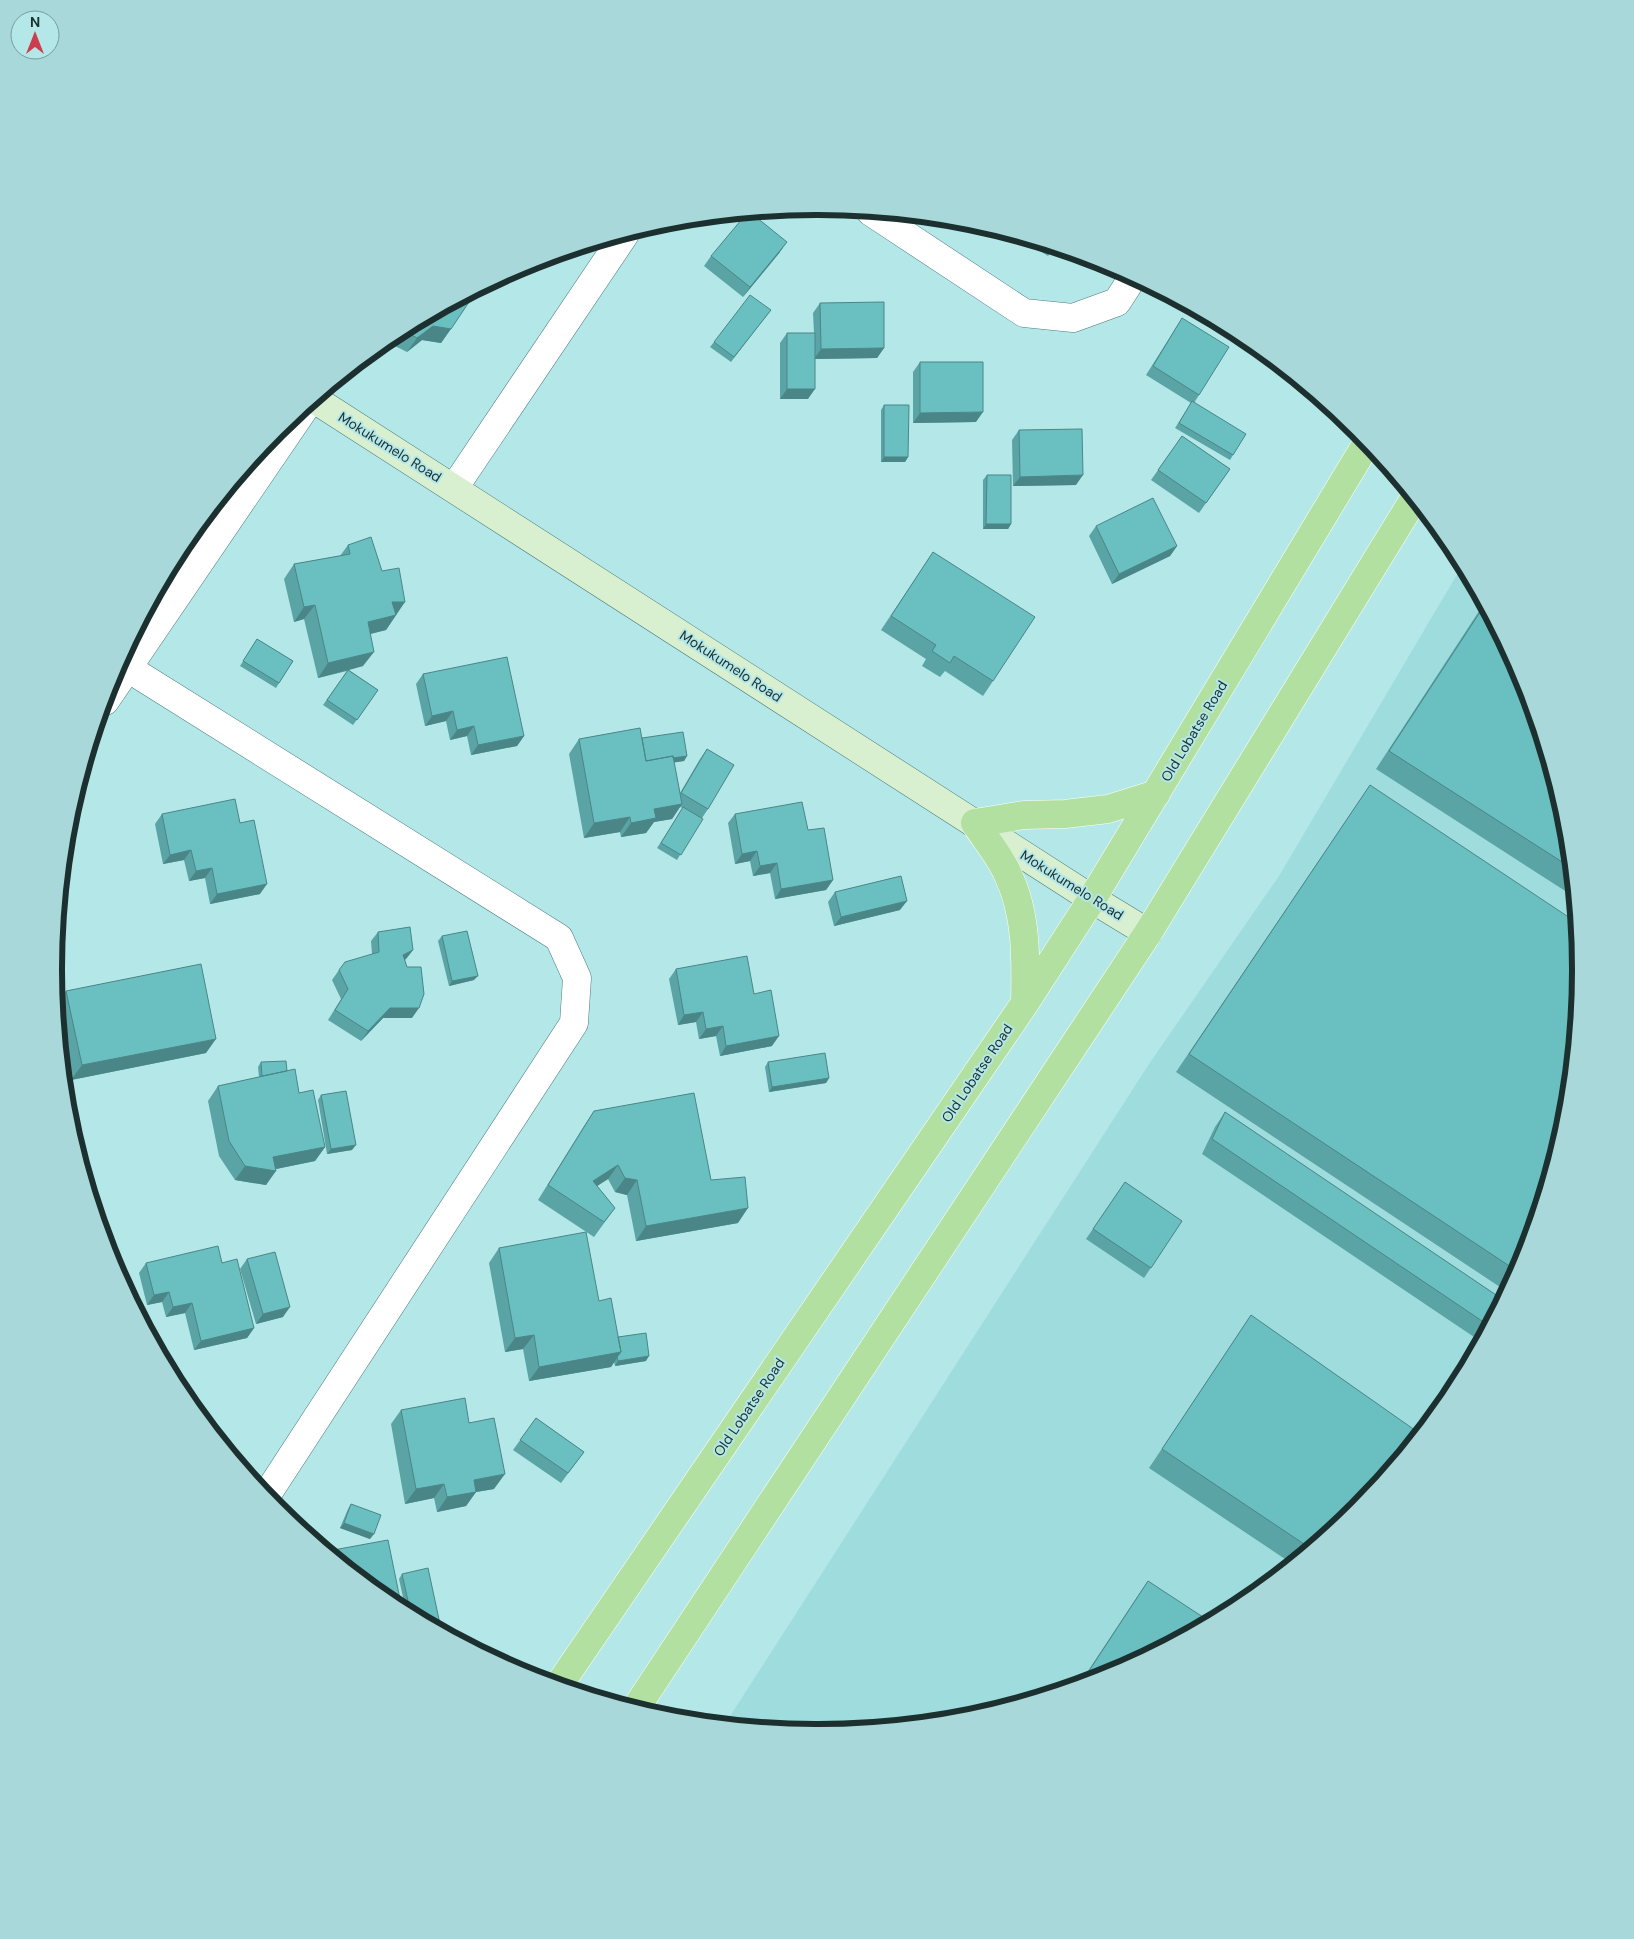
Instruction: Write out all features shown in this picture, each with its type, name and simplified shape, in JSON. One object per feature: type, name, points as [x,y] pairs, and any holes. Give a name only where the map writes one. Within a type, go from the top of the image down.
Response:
[{"type":"main road","name":"Old Lobatse Road","points":[[563,1680],[1025,1003],[1092,899],[1363,449]]},
{"type":"main road","points":[[640,1702],[1148,933],[1411,504]]},
{"type":"main road","points":[[1025,1003],[1026,956],[1019,902],[1008,873],[975,823],[1024,815],[1066,814],[1108,809],[1156,794]]},
{"type":"street","points":[[880,218],[1024,313],[1073,318],[1116,302],[1129,283]]},
{"type":"street","points":[[454,488],[620,242]]},
{"type":"street","name":"Mokukumelo Road","points":[[319,402],[1092,899],[1148,933]]},
{"type":"street","points":[[127,666],[289,430]]},
{"type":"street","points":[[126,667],[558,938],[577,978],[574,1023],[270,1489]]},
{"type":"shaded area","points":[[1458,573],[1494,636],[1514,681],[1546,774],[1557,822],[1565,871],[1570,920],[1572,970],[1565,1068],[1557,1117],[1546,1165],[1514,1258],[1494,1303],[1444,1389],[1416,1429],[1384,1467],[1351,1503],[1314,1537],[1236,1597],[1194,1623],[1106,1667],[1060,1684],[1012,1698],[964,1710],[915,1718],[817,1724],[728,1719],[1149,1064],[1279,876]]},
{"type":"building","points":[[757,218],[787,242],[750,287],[711,256],[742,219]]},
{"type":"building","points":[[750,295],[771,310],[734,357],[714,342]]},
{"type":"building","points":[[471,300],[451,329],[433,326],[417,338],[410,334]]},
{"type":"building","points":[[884,302],[884,348],[821,349],[820,303]]},
{"type":"building","points":[[1182,318],[1229,347],[1199,395],[1153,366]]},
{"type":"building","points":[[787,333],[815,333],[815,389],[787,389]]},
{"type":"building","points":[[920,362],[983,362],[983,412],[920,413]]},
{"type":"building","points":[[1192,401],[1246,434],[1233,455],[1179,423]]},
{"type":"building","points":[[884,405],[909,405],[908,457],[884,457]]},
{"type":"building","points":[[1082,429],[1083,475],[1020,477],[1019,430]]},
{"type":"building","points":[[1182,436],[1230,469],[1206,503],[1158,470]]},
{"type":"building","points":[[987,475],[1011,475],[1011,524],[986,524]]},
{"type":"building","points":[[1153,498],[1177,546],[1119,574],[1096,526]]},
{"type":"building","points":[[371,537],[382,571],[399,568],[405,602],[392,602],[396,615],[368,622],[374,652],[328,663],[315,605],[304,607],[294,564],[350,554],[348,545]]},
{"type":"building","points":[[933,552],[1035,617],[993,681],[954,656],[950,663],[932,651],[936,645],[891,616]]},
{"type":"building","points":[[1481,611],[1514,681],[1531,727],[1546,774],[1564,863],[1389,751]]},
{"type":"building","points":[[257,639],[293,661],[279,683],[243,661]]},
{"type":"building","points":[[507,657],[524,736],[478,745],[474,726],[457,730],[453,711],[432,716],[423,674]]},
{"type":"building","points":[[348,670],[378,690],[357,720],[327,700]]},
{"type":"building","points":[[640,728],[646,761],[673,756],[682,804],[654,809],[656,818],[631,823],[630,817],[594,823],[579,739]]},
{"type":"building","points":[[683,732],[687,756],[673,758],[673,756],[646,761],[642,738]]},
{"type":"building","points":[[707,749],[734,765],[708,809],[681,793]]},
{"type":"building","points":[[1370,785],[1570,918],[1572,970],[1570,1019],[1557,1117],[1546,1165],[1510,1267],[1189,1054]]},
{"type":"building","points":[[235,799],[240,823],[254,820],[267,884],[217,894],[212,868],[196,871],[191,850],[170,855],[162,814]]},
{"type":"building","points":[[802,802],[808,830],[824,828],[833,880],[781,889],[777,863],[760,866],[757,851],[742,854],[735,814]]},
{"type":"building","points":[[683,807],[703,819],[681,855],[661,843]]},
{"type":"building","points":[[901,876],[907,901],[841,917],[835,892]]},
{"type":"building","points":[[410,927],[413,950],[403,955],[407,967],[421,967],[424,994],[419,1008],[390,1008],[368,1031],[335,1010],[348,989],[339,970],[345,962],[379,952],[378,932]]},
{"type":"building","points":[[467,931],[478,976],[452,981],[442,936]]},
{"type":"building","points":[[747,956],[754,994],[771,990],[779,1036],[726,1046],[723,1026],[706,1029],[703,1012],[684,1015],[676,969]]},
{"type":"building","points":[[201,964],[216,1039],[82,1065],[66,991]]},
{"type":"building","points":[[825,1053],[829,1078],[772,1087],[768,1062]]},
{"type":"building","points":[[286,1061],[287,1071],[262,1076],[261,1062]]},
{"type":"building","points":[[295,1069],[299,1093],[313,1090],[325,1147],[273,1157],[276,1171],[245,1166],[229,1141],[218,1086]]},
{"type":"building","points":[[346,1091],[356,1145],[331,1149],[321,1095]]},
{"type":"building","points":[[694,1093],[711,1180],[745,1177],[748,1208],[646,1226],[637,1180],[625,1178],[618,1165],[593,1181],[615,1208],[604,1222],[548,1185],[594,1111]]},
{"type":"building","points":[[1225,1112],[1497,1296],[1484,1322],[1212,1139]]},
{"type":"building","points":[[1125,1182],[1182,1221],[1151,1268],[1093,1229]]},
{"type":"building","points":[[586,1232],[599,1301],[611,1298],[621,1352],[539,1367],[534,1335],[515,1338],[499,1248]]},
{"type":"building","points":[[218,1246],[222,1263],[237,1259],[254,1328],[201,1341],[192,1303],[173,1307],[169,1292],[154,1295],[146,1263]]},
{"type":"building","points":[[275,1252],[290,1307],[263,1314],[247,1259]]},
{"type":"building","points":[[1251,1315],[1415,1430],[1351,1503],[1305,1545],[1162,1449]]},
{"type":"building","points":[[646,1333],[649,1356],[618,1361],[617,1357],[621,1352],[618,1337]]},
{"type":"building","points":[[465,1398],[469,1423],[494,1418],[505,1474],[474,1480],[476,1492],[447,1497],[444,1484],[416,1489],[401,1410]]},
{"type":"building","points":[[536,1418],[584,1452],[568,1473],[520,1440]]},
{"type":"building","points":[[351,1504],[381,1515],[374,1534],[344,1523]]},
{"type":"building","points":[[388,1540],[400,1598],[358,1568],[335,1550]]},
{"type":"building","points":[[428,1568],[440,1623],[409,1604],[402,1574]]},
{"type":"building","points":[[1148,1581],[1203,1617],[1151,1646],[1087,1674]]}]
